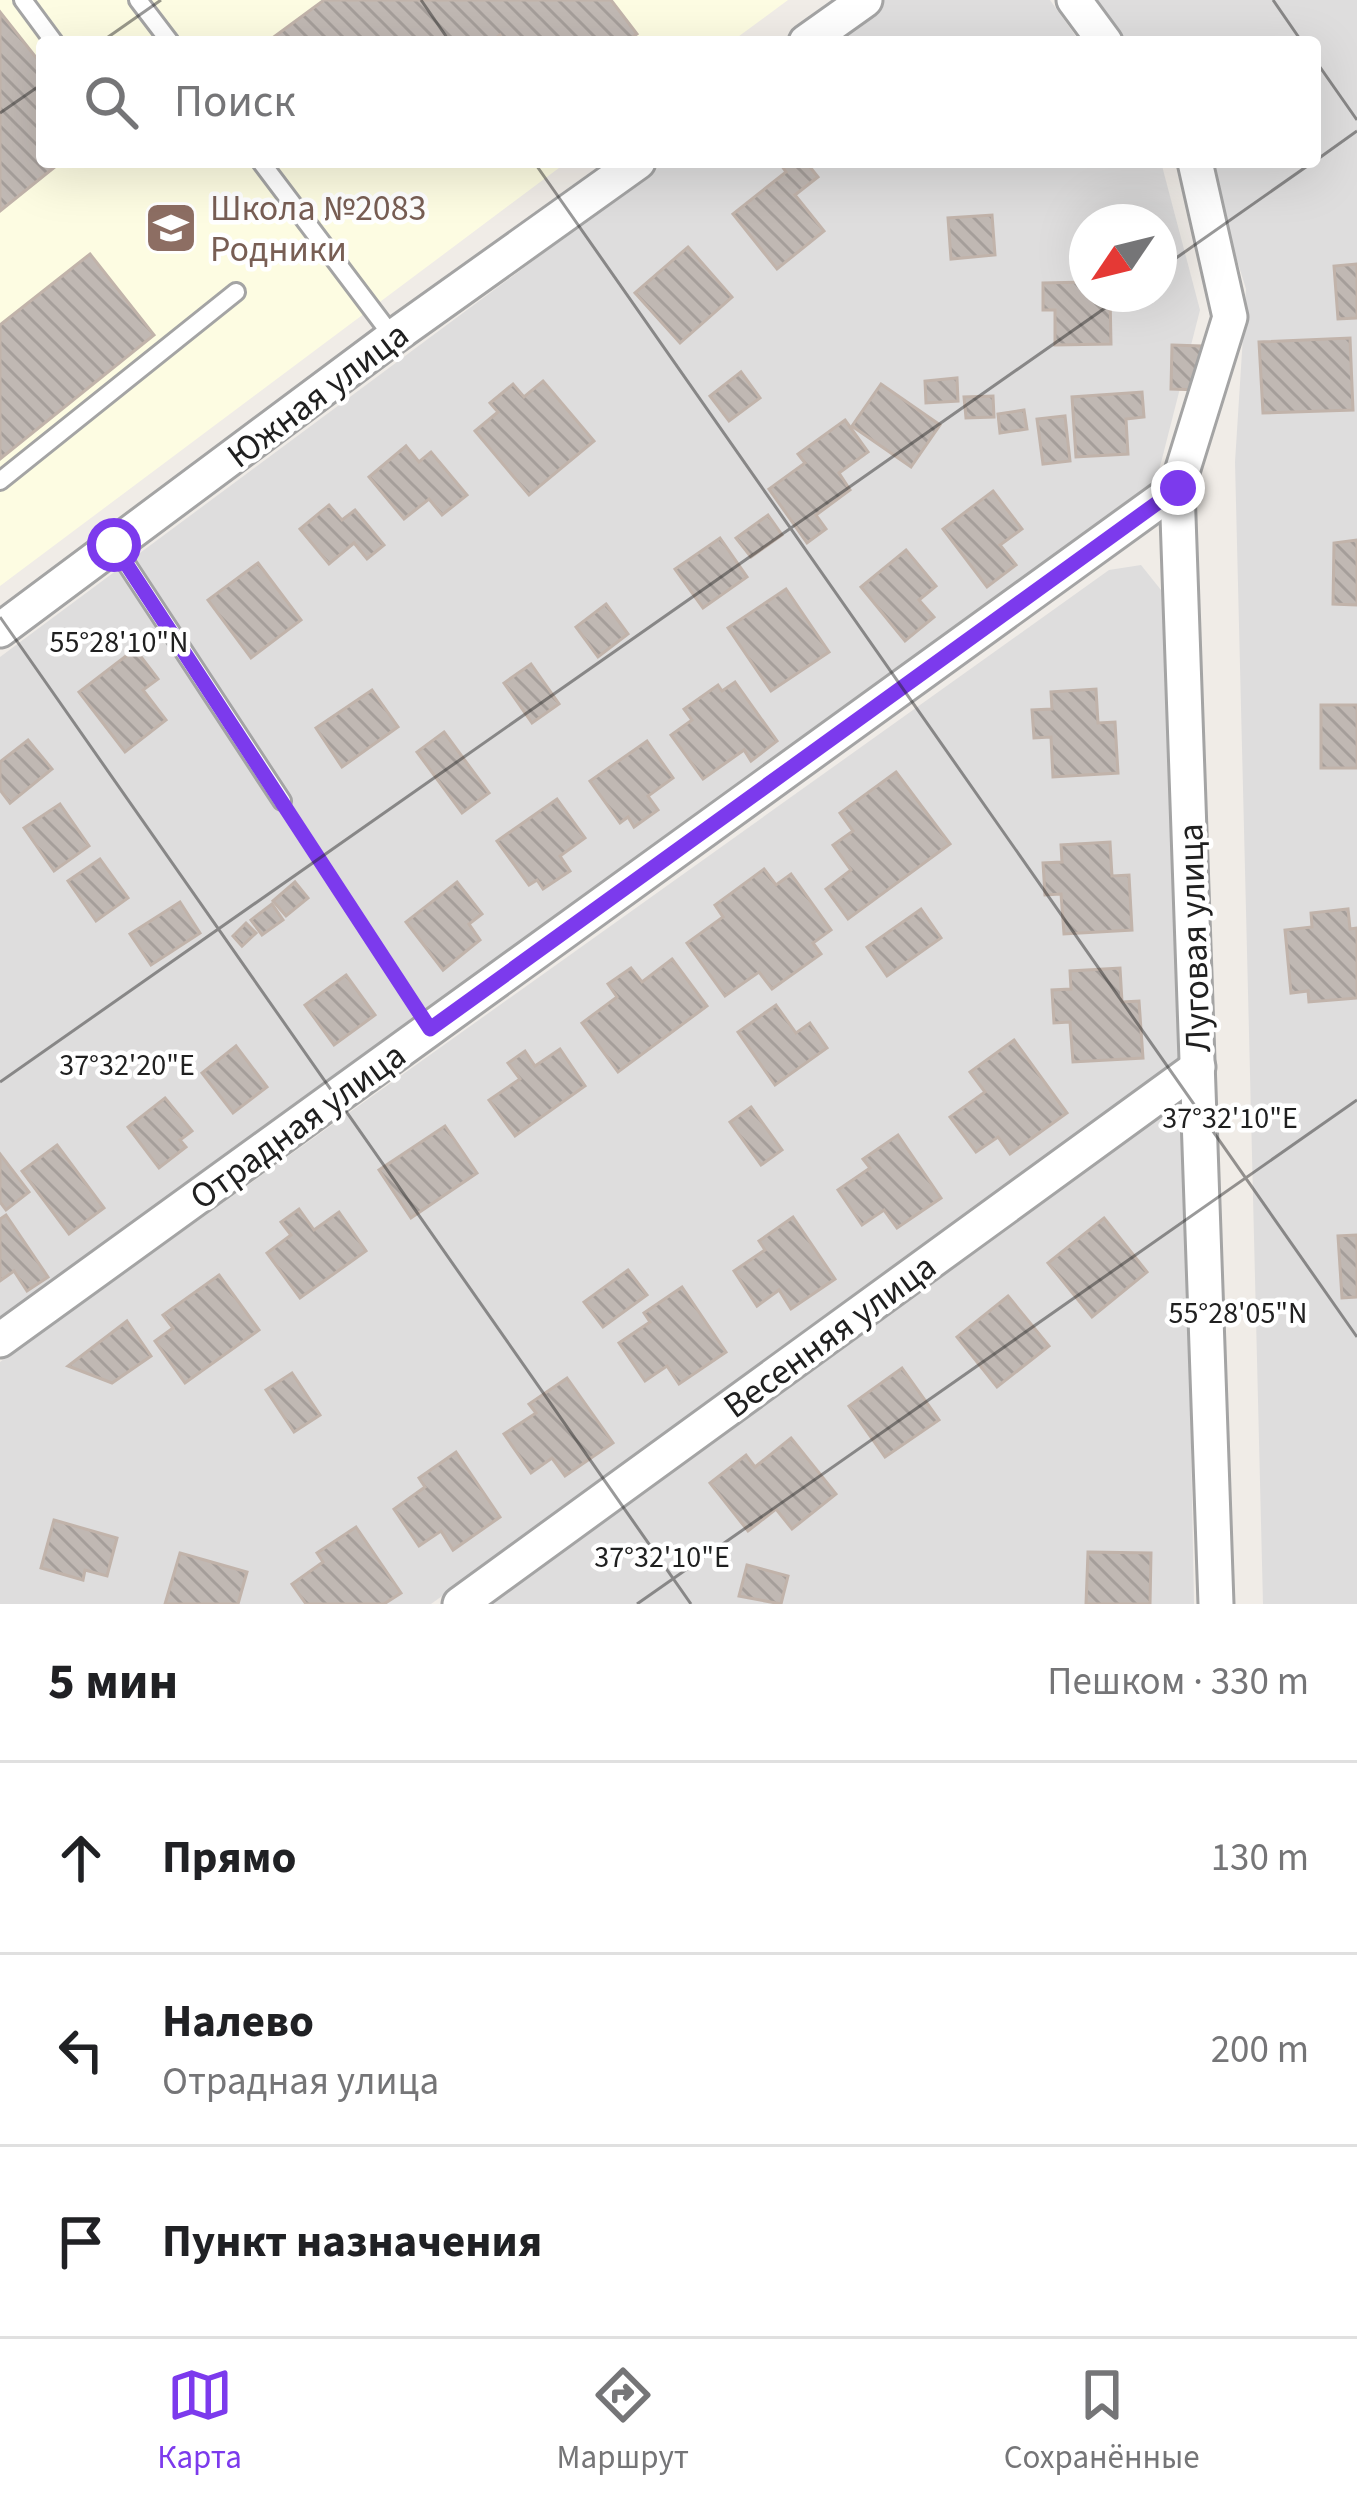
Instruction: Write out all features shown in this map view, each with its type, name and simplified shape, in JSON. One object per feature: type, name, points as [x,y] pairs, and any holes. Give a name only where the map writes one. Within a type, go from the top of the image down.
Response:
[{"type":"street","points":[[814,36],[865,0]]},
{"type":"street","points":[[1074,0],[1101,36]]},
{"type":"street","name":"Южная улица","points":[[0,630],[630,168]]},
{"type":"street","name":"Луговая улица","points":[[1196,168],[1229,317],[1178,488],[1216,1604]]},
{"type":"street","name":"Отрадная улица","points":[[0,1340],[1178,488]]},
{"type":"street","name":"Весенняя улица","points":[[460,1604],[1198,1067]]},
{"type":"lane","points":[[23,0],[50,36]]},
{"type":"lane","points":[[138,0],[165,36]]},
{"type":"lane","points":[[266,168],[394,337]]},
{"type":"lane","points":[[0,481],[236,292]]},
{"type":"lane","points":[[114,545],[282,801]]},
{"type":"path","points":[[282,801],[430,1029]]},
{"type":"shaded area","name":"Школа №2083 Родники","points":[[0,0],[788,0],[739,36],[36,36],[36,168],[559,168],[0,586]]},
{"type":"shaded area","points":[[884,0],[1050,0],[1076,36],[835,36]]},
{"type":"shaded area","points":[[1095,0],[1357,0],[1357,1604],[1263,1604],[1235,462],[1246,289],[1214,186],[1203,168],[1321,168],[1321,36],[1118,36]]},
{"type":"shaded area","points":[[658,168],[1163,168],[1172,204],[1069,204],[1069,312],[1177,312],[1177,223],[1200,310],[1153,494],[0,1322],[0,657]]},
{"type":"shaded area","points":[[1141,565],[1165,595],[1178,1065],[431,1604],[0,1604],[0,1362],[1109,570]]},
{"type":"shaded area","points":[[1168,1108],[1185,1124],[1194,1604],[478,1604]]},
{"type":"building","points":[[324,0],[611,0],[637,34],[634,36],[275,36]]},
{"type":"building","points":[[0,12],[36,57],[36,168],[54,168],[0,211]]},
{"type":"building","points":[[783,168],[811,168],[818,177],[795,195],[824,231],[777,269],[733,214],[786,172]]},
{"type":"building","points":[[992,215],[995,255],[951,259],[948,218]]},
{"type":"building","points":[[688,247],[732,297],[680,343],[635,293]]},
{"type":"building","points":[[90,254],[154,335],[0,459],[0,325]]},
{"type":"building","points":[[1357,264],[1357,318],[1338,319],[1334,266]]},
{"type":"building","points":[[1069,282],[1069,312],[1110,312],[1111,344],[1055,345],[1055,310],[1043,310],[1043,283]]},
{"type":"building","points":[[1350,338],[1353,410],[1263,413],[1259,342]]},
{"type":"building","points":[[1172,345],[1201,346],[1200,390],[1171,389]]},
{"type":"building","points":[[741,372],[760,398],[729,421],[710,396]]},
{"type":"building","points":[[957,378],[958,401],[926,403],[925,381]]},
{"type":"building","points":[[543,381],[594,441],[529,495],[475,431],[498,412],[490,403],[513,384],[524,397]]},
{"type":"building","points":[[881,384],[940,425],[911,467],[852,426]]},
{"type":"building","points":[[1142,392],[1144,417],[1126,419],[1128,454],[1076,457],[1072,397]]},
{"type":"building","points":[[993,396],[994,417],[966,418],[964,397]]},
{"type":"building","points":[[1024,410],[1027,429],[1000,433],[998,414]]},
{"type":"building","points":[[1065,416],[1070,461],[1043,464],[1037,419]]},
{"type":"building","points":[[845,420],[868,452],[839,473],[850,490],[816,515],[826,529],[807,543],[769,489],[805,463],[798,454]]},
{"type":"building","points":[[406,446],[419,462],[431,452],[467,495],[442,515],[429,499],[404,519],[369,477]]},
{"type":"building","points":[[993,491],[1022,529],[1000,545],[1016,565],[987,587],[943,529]]},
{"type":"building","points":[[329,505],[342,520],[355,510],[384,545],[367,559],[354,543],[329,564],[300,529]]},
{"type":"building","points":[[768,515],[782,535],[751,557],[736,538]]},
{"type":"building","points":[[720,538],[747,577],[703,608],[675,569]]},
{"type":"building","points":[[1357,540],[1357,605],[1333,604],[1334,543]]},
{"type":"building","points":[[906,550],[936,586],[919,600],[934,617],[905,641],[861,587]]},
{"type":"building","points":[[258,563],[301,620],[251,658],[208,600]]},
{"type":"building","points":[[786,589],[829,652],[771,691],[728,628]]},
{"type":"building","points":[[606,604],[628,634],[598,657],[576,627]]},
{"type":"building","points":[[135,649],[158,679],[143,690],[166,720],[125,752],[79,692]]},
{"type":"building","points":[[531,664],[559,704],[532,723],[504,683]]},
{"type":"building","points":[[735,682],[777,741],[751,761],[744,750],[703,779],[671,735],[692,720],[684,709],[718,685],[722,691]]},
{"type":"building","points":[[1096,689],[1098,723],[1115,722],[1118,773],[1053,777],[1051,737],[1034,738],[1032,710],[1052,709],[1051,692]]},
{"type":"building","points":[[372,690],[398,727],[342,767],[316,728]]},
{"type":"building","points":[[1321,705],[1357,705],[1357,768],[1321,768]]},
{"type":"building","points":[[444,732],[489,793],[462,813],[417,752]]},
{"type":"building","points":[[28,740],[52,769],[10,803],[0,790],[0,762]]},
{"type":"building","points":[[647,741],[673,778],[648,796],[658,810],[634,827],[628,817],[620,823],[590,781]]},
{"type":"building","points":[[896,772],[950,844],[848,919],[826,889],[851,870],[833,845],[853,831],[840,813]]},
{"type":"building","points":[[557,799],[585,838],[560,856],[570,871],[543,889],[537,880],[529,885],[497,841]]},
{"type":"building","points":[[60,804],[89,846],[54,871],[24,828]]},
{"type":"building","points":[[1110,842],[1112,876],[1129,875],[1132,930],[1064,934],[1061,894],[1045,895],[1043,863],[1062,862],[1061,845]]},
{"type":"building","points":[[100,859],[128,898],[96,921],[68,881]]},
{"type":"building","points":[[764,869],[776,885],[791,874],[831,930],[813,943],[821,954],[772,989],[759,972],[725,996],[687,943],[723,917],[715,905]]},
{"type":"building","points":[[295,882],[308,898],[286,916],[273,901]]},
{"type":"building","points":[[457,882],[482,914],[469,924],[480,940],[443,970],[406,922]]},
{"type":"building","points":[[180,902],[200,933],[151,965],[130,934]]},
{"type":"building","points":[[272,904],[283,920],[262,935],[251,920]]},
{"type":"building","points":[[921,909],[941,938],[887,976],[867,947]]},
{"type":"building","points":[[1348,909],[1350,929],[1357,928],[1357,998],[1309,1002],[1308,991],[1291,993],[1285,930],[1312,927],[1311,913]]},
{"type":"building","points":[[246,923],[256,933],[242,946],[233,936]]},
{"type":"building","points":[[672,959],[707,1006],[618,1072],[582,1023],[617,997],[608,984],[631,968],[642,982]]},
{"type":"building","points":[[1120,968],[1122,1002],[1139,1001],[1143,1058],[1073,1062],[1070,1022],[1054,1023],[1052,990],[1071,989],[1070,971]]},
{"type":"building","points":[[346,975],[375,1015],[334,1045],[305,1005]]},
{"type":"building","points":[[776,1005],[796,1033],[810,1023],[827,1048],[775,1085],[738,1032]]},
{"type":"building","points":[[1014,1040],[1067,1113],[1010,1154],[998,1137],[976,1152],[950,1117],[985,1092],[970,1072]]},
{"type":"building","points":[[236,1046],[267,1087],[233,1113],[202,1073]]},
{"type":"building","points":[[560,1049],[585,1086],[515,1136],[489,1100],[520,1079],[508,1063],[525,1051],[535,1066]]},
{"type":"building","points":[[165,1098],[192,1131],[180,1140],[186,1147],[159,1168],[128,1127]]},
{"type":"building","points":[[751,1107],[782,1150],[761,1165],[730,1122]]},
{"type":"building","points":[[445,1126],[477,1173],[411,1218],[379,1170]]},
{"type":"building","points":[[898,1135],[941,1198],[897,1228],[884,1210],[862,1225],[838,1190],[870,1168],[863,1159]]},
{"type":"building","points":[[57,1145],[104,1208],[69,1234],[22,1171]]},
{"type":"building","points":[[0,1154],[29,1192],[6,1210],[0,1202]]},
{"type":"building","points":[[299,1209],[314,1230],[339,1212],[366,1251],[300,1298],[267,1253],[291,1235],[281,1222]]},
{"type":"building","points":[[6,1215],[48,1277],[27,1291],[14,1271],[0,1281],[0,1219]]},
{"type":"building","points":[[793,1217],[835,1279],[791,1309],[779,1290],[757,1306],[734,1271],[765,1250],[759,1241]]},
{"type":"building","points":[[1104,1218],[1147,1272],[1092,1317],[1048,1263]]},
{"type":"building","points":[[1357,1235],[1357,1297],[1342,1298],[1338,1236]]},
{"type":"building","points":[[628,1270],[647,1295],[603,1327],[584,1302]]},
{"type":"building","points":[[219,1275],[259,1330],[185,1383],[155,1341],[173,1328],[163,1315]]},
{"type":"building","points":[[682,1287],[726,1352],[679,1384],[667,1366],[645,1381],[619,1343],[650,1322],[644,1313]]},
{"type":"building","points":[[1008,1296],[1049,1346],[997,1387],[957,1337]]},
{"type":"building","points":[[127,1321],[151,1356],[112,1383],[68,1366]]},
{"type":"building","points":[[902,1368],[939,1420],[885,1457],[849,1406]]},
{"type":"building","points":[[292,1373],[320,1415],[294,1432],[266,1390]]},
{"type":"building","points":[[567,1378],[613,1443],[565,1476],[552,1458],[531,1473],[504,1434],[536,1413],[529,1404]]},
{"type":"building","points":[[791,1438],[836,1494],[792,1529],[776,1509],[748,1531],[710,1483],[746,1455],[755,1467]]},
{"type":"building","points":[[456,1452],[500,1517],[453,1550],[441,1531],[419,1546],[394,1509],[425,1487],[419,1478]]},
{"type":"building","points":[[54,1520],[117,1538],[107,1576],[85,1570],[83,1580],[41,1568]]},
{"type":"building","points":[[356,1527],[401,1593],[384,1604],[306,1604],[292,1584],[323,1562],[317,1553]]},
{"type":"building","points":[[1088,1552],[1151,1553],[1150,1604],[1086,1604]]},
{"type":"building","points":[[180,1553],[247,1572],[238,1604],[165,1604]]},
{"type":"building","points":[[747,1565],[788,1576],[781,1604],[739,1596]]},
{"type":"place","name":"Школа №2083 Родники","points":[[171,228]]},
{"type":"route","points":[[114,545],[430,1029],[1178,488]]}]
